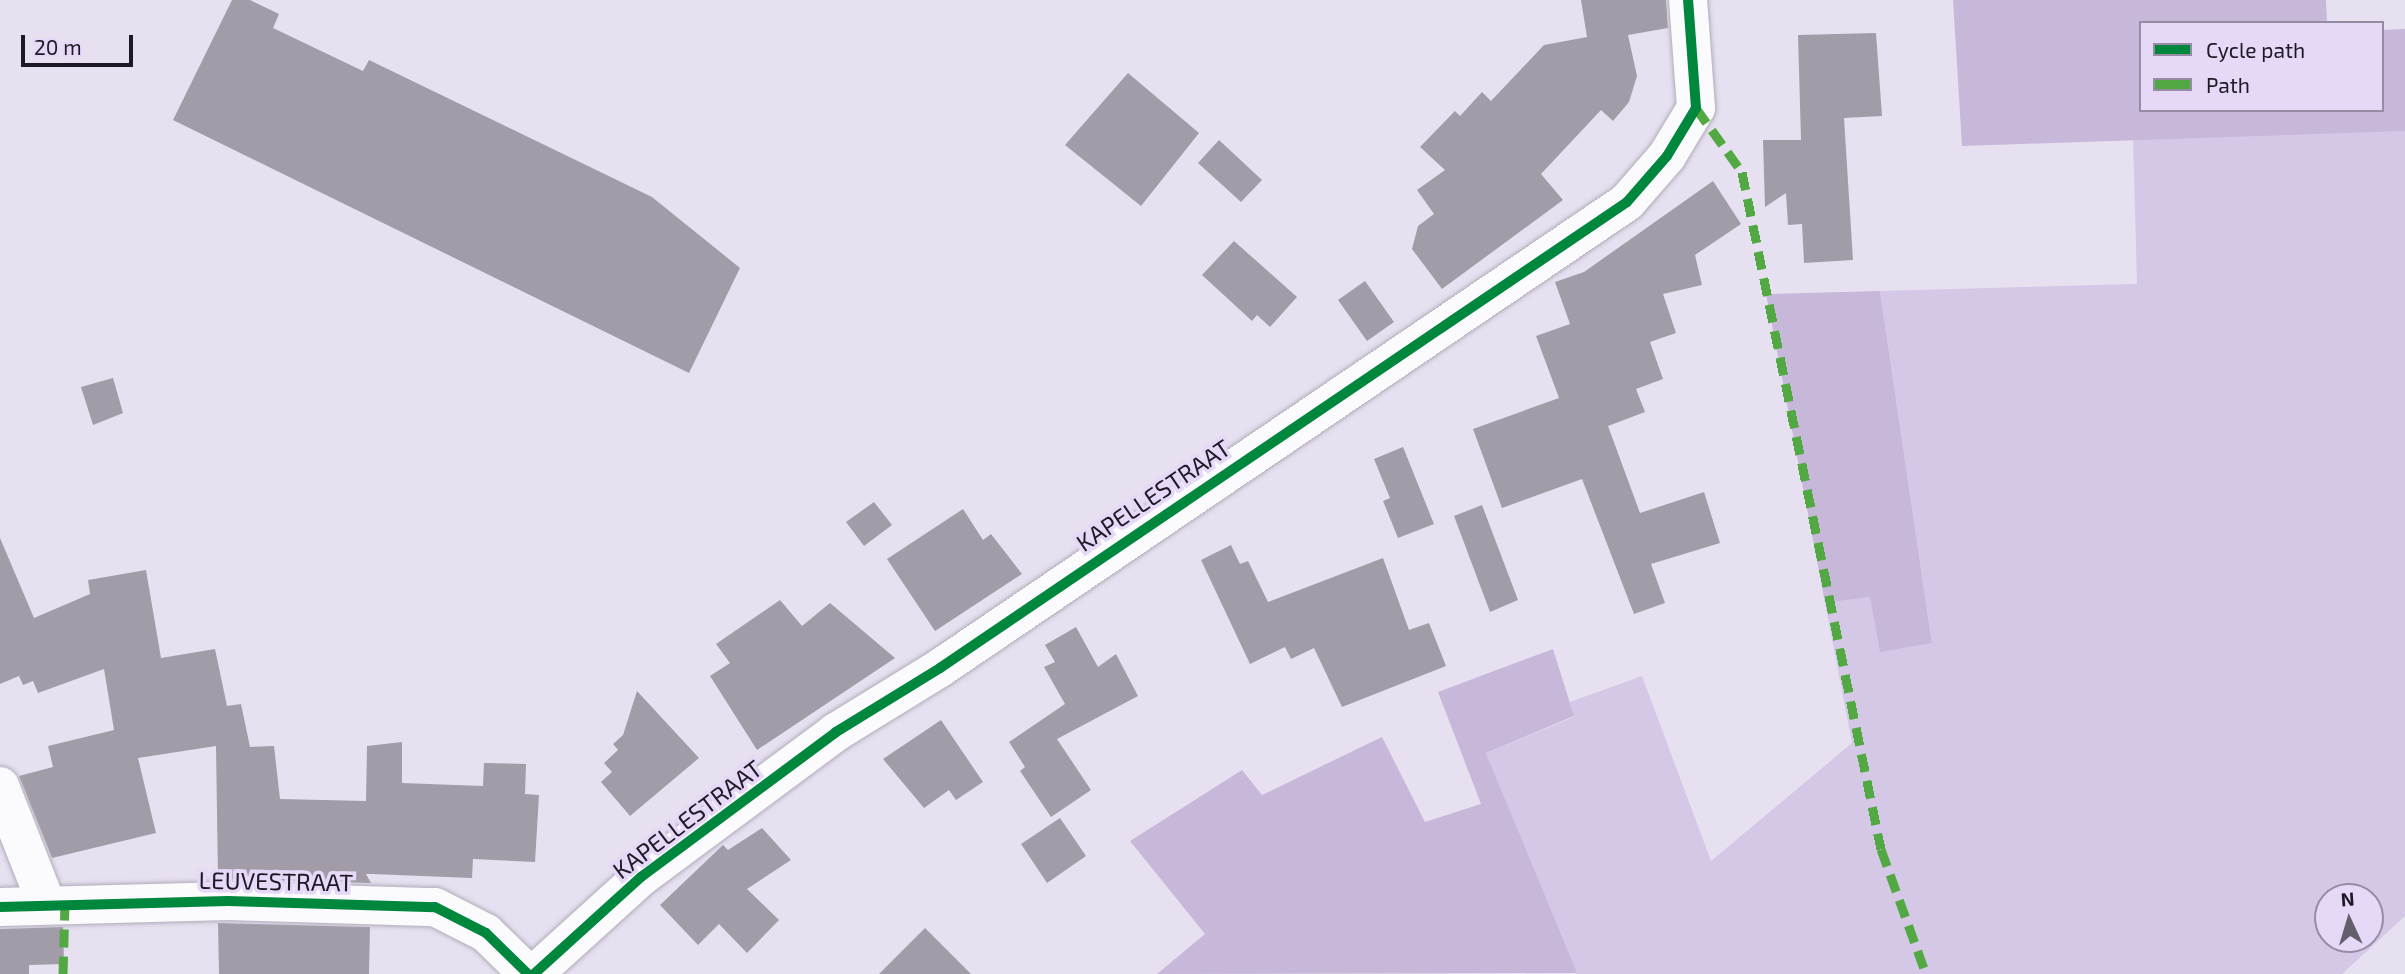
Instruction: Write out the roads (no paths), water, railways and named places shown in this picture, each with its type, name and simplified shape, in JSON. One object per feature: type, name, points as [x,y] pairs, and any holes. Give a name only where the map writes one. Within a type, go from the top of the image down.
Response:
[{"type":"street","name":"KAPELLESTRAAT","points":[[534,974],[641,877],[836,733],[940,668],[1627,202],[1667,156],[1696,108],[1688,0]]},
{"type":"street","points":[[0,786],[46,903]]},
{"type":"street","name":"LEUVESTRAAT","points":[[0,906],[46,903],[281,902],[435,907],[486,933],[528,974]]}]
